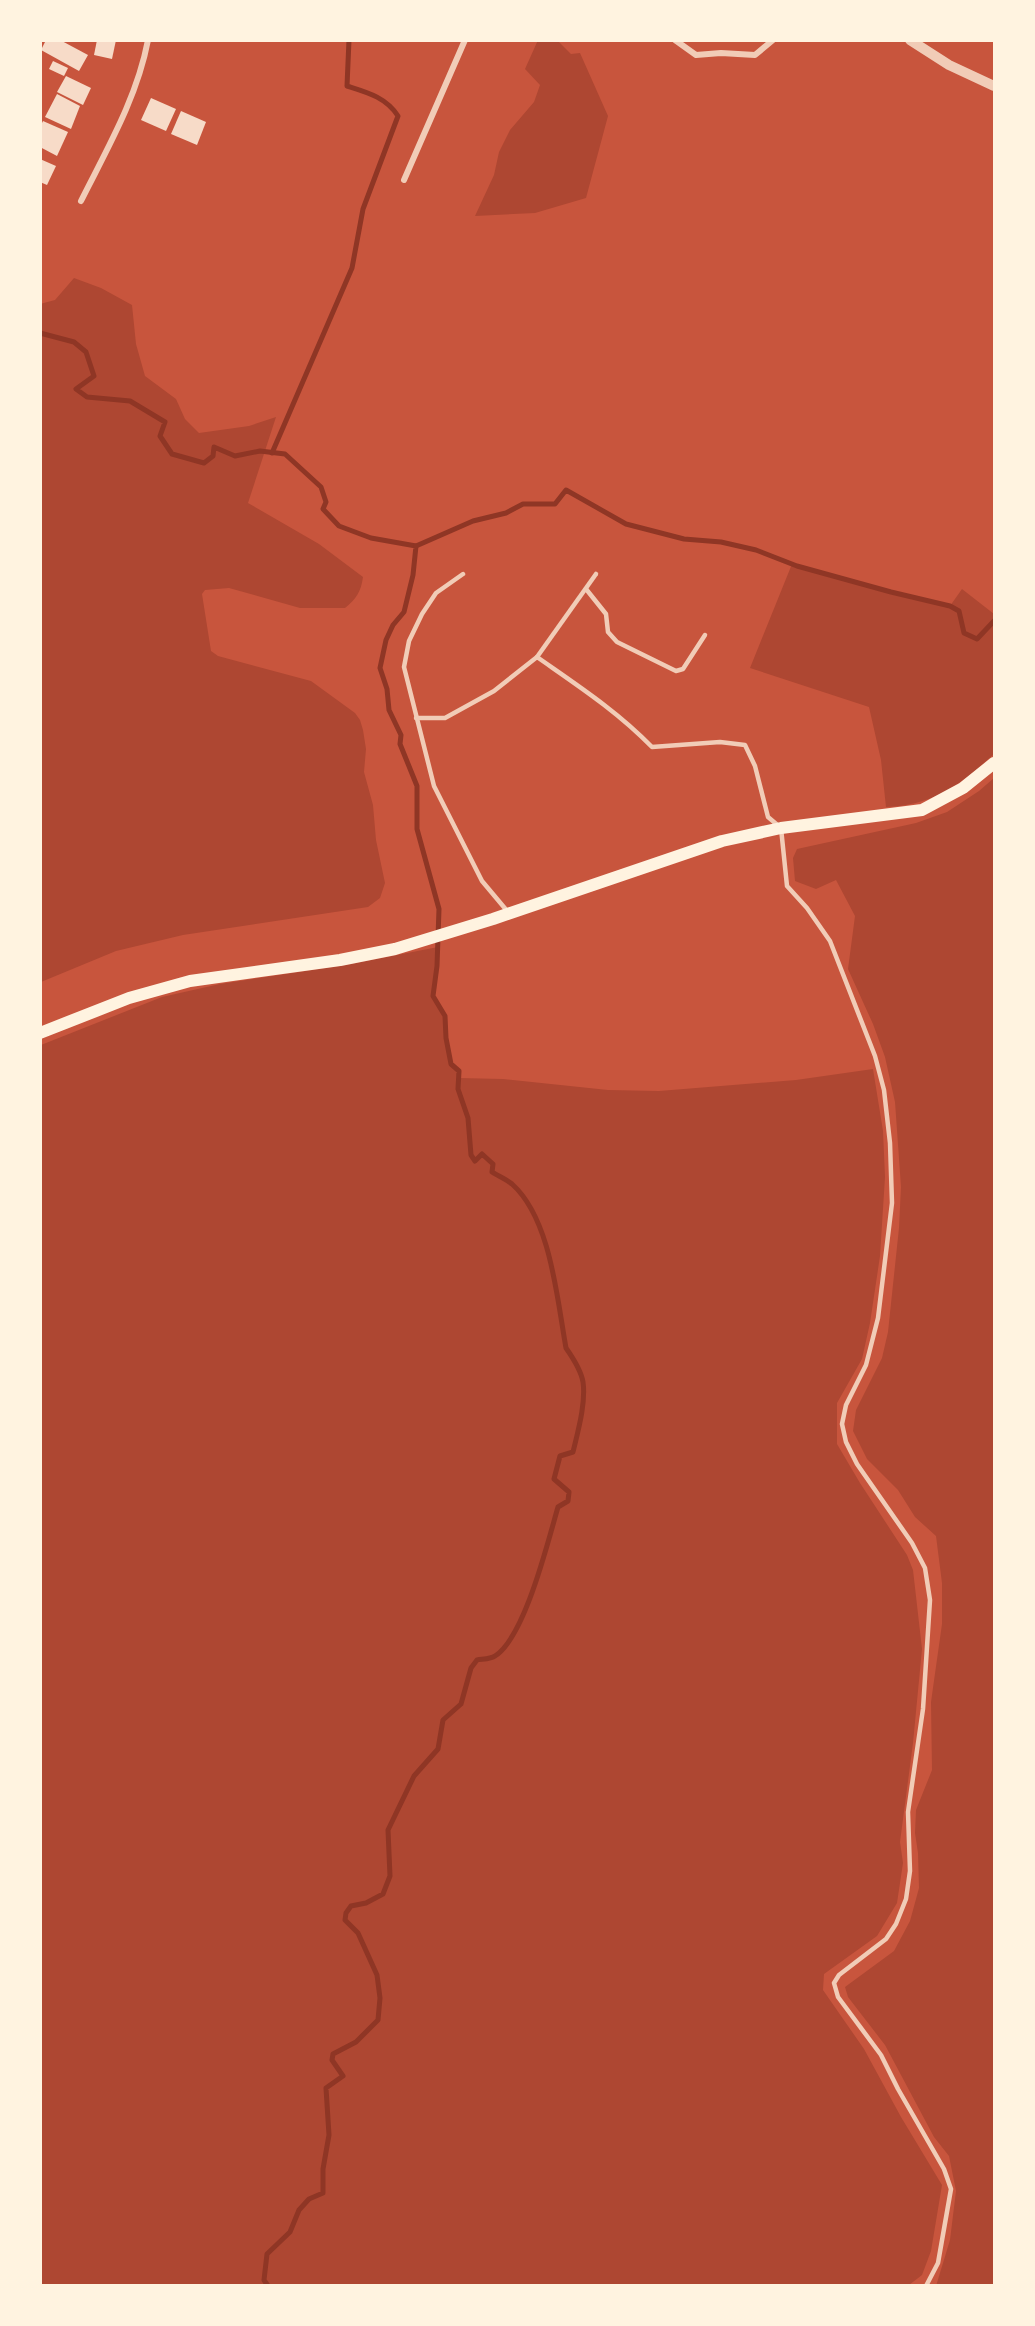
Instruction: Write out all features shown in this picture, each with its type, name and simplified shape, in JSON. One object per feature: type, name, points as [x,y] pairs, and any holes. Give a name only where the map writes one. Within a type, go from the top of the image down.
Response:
[{"type":"main road","points":[[40,1033],[129,998],[190,981],[339,960],[394,949],[509,914],[722,841],[782,828],[922,810],[963,788],[994,763]]},
{"type":"street","points":[[81,201],[132,97],[148,40]]},
{"type":"street","points":[[404,180],[465,40]]},
{"type":"street","points":[[675,40],[696,55],[721,53],[755,55],[773,40]]},
{"type":"street","points":[[910,40],[949,65],[994,86]]},
{"type":"lane","points":[[463,573],[436,592],[422,614],[409,641],[404,667],[434,786],[482,881],[509,914]]},
{"type":"lane","points":[[416,718],[445,718],[494,691],[537,657],[596,574]]},
{"type":"lane","points":[[586,589],[606,614],[608,632],[617,642],[676,671],[683,669],[705,635]]},
{"type":"lane","points":[[537,657],[628,722],[652,747],[720,742],[745,745],[755,766],[768,817],[782,828],[787,886],[807,908],[830,941],[875,1056],[884,1090],[890,1143],[892,1203],[878,1318],[866,1365],[846,1405],[842,1424],[846,1442],[857,1464],[900,1524],[925,1568],[930,1600],[923,1709],[908,1812],[910,1871],[906,1899],[896,1924],[886,1939],[838,1975],[834,1983],[838,1997],[881,2055],[944,2169],[951,2189],[938,2262],[926,2286]]},
{"type":"shaded area","points":[[538,40],[558,41],[571,54],[580,53],[608,116],[586,198],[535,213],[475,216],[494,175],[499,152],[510,130],[534,102],[540,85],[525,69]]},
{"type":"shaded area","points":[[74,278],[101,288],[132,305],[136,344],[145,376],[176,399],[185,419],[199,433],[249,426],[276,417],[248,503],[319,544],[363,577],[357,595],[345,608],[300,608],[229,588],[205,590],[202,594],[211,651],[218,656],[311,681],[355,713],[360,720],[366,749],[364,772],[373,805],[376,840],[385,883],[380,898],[368,907],[183,935],[116,951],[41,982],[40,304],[55,300]]},
{"type":"shaded area","points":[[792,564],[950,606],[962,589],[994,614],[994,754],[958,784],[932,798],[886,807],[881,760],[869,707],[750,668]]},
{"type":"shaded area","points":[[994,778],[994,2285],[936,2286],[950,2240],[956,2191],[949,2156],[934,2137],[885,2045],[848,1997],[845,1987],[894,1951],[910,1921],[919,1888],[915,1833],[916,1810],[932,1770],[931,1702],[942,1624],[942,1583],[936,1536],[915,1517],[898,1490],[867,1459],[853,1431],[856,1410],[882,1358],[888,1332],[901,1187],[895,1102],[885,1057],[848,969],[855,916],[836,880],[816,889],[795,881],[793,858],[797,849],[916,823],[947,812]]},
{"type":"shaded area","points":[[438,947],[433,996],[445,1016],[451,1064],[459,1071],[459,1078],[503,1079],[608,1090],[659,1091],[796,1080],[873,1069],[883,1131],[885,1177],[880,1256],[862,1359],[837,1403],[837,1444],[907,1555],[913,1570],[922,1649],[900,1842],[903,1863],[897,1903],[877,1936],[824,1974],[823,1990],[864,2049],[942,2185],[931,2251],[922,2275],[909,2285],[41,2285],[41,1045],[162,997],[220,984],[346,965]]},
{"type":"building","points":[[46,40],[60,40],[88,55],[79,71],[41,50]]},
{"type":"building","points":[[97,40],[116,40],[112,59],[94,55]]},
{"type":"building","points":[[53,61],[68,68],[64,76],[49,69]]},
{"type":"building","points":[[66,76],[91,88],[83,105],[57,92]]},
{"type":"building","points":[[57,94],[80,106],[71,129],[45,117]]},
{"type":"building","points":[[151,98],[176,109],[166,131],[141,120]]},
{"type":"building","points":[[181,111],[206,122],[197,145],[171,134]]},
{"type":"building","points":[[43,121],[68,132],[57,156],[40,147],[40,127]]},
{"type":"building","points":[[40,159],[56,166],[47,185],[40,182]]},
{"type":"waterway","points":[[272,453],[352,268],[363,209],[398,116],[382,100],[347,86],[349,40]]},
{"type":"waterway","points":[[40,333],[74,342],[86,352],[94,376],[76,389],[87,397],[130,401],[165,422],[160,436],[172,454],[204,463],[213,456],[214,447],[235,456],[260,451],[285,454],[321,487],[326,502],[323,509],[339,526],[371,538],[416,546],[413,575],[404,612],[393,625],[386,640],[380,668],[387,689],[389,710],[401,735],[400,744],[417,786],[417,829],[439,909],[437,966],[433,996],[445,1016],[451,1064],[459,1071],[458,1089],[468,1118],[471,1155],[475,1161],[482,1154],[493,1164],[492,1172],[512,1184],[525,1199],[536,1218],[550,1261],[566,1348],[579,1369],[584,1390],[573,1452],[560,1456],[554,1479],[569,1492],[568,1501],[558,1507],[542,1564],[516,1629],[506,1646],[493,1657],[477,1660],[471,1668],[461,1704],[443,1720],[438,1749],[414,1776],[388,1830],[390,1876],[383,1894],[366,1903],[351,1906],[346,1913],[345,1920],[358,1933],[377,1975],[380,1998],[378,2020],[356,2042],[333,2054],[332,2060],[343,2076],[326,2088],[329,2135],[323,2169],[323,2193],[309,2199],[299,2210],[290,2232],[267,2254],[264,2280],[268,2286]]},
{"type":"waterway","points":[[416,546],[473,521],[506,513],[523,504],[555,504],[566,490],[626,524],[684,539],[721,542],[756,550],[797,566],[950,606],[959,611],[964,633],[977,639],[994,621]]}]
